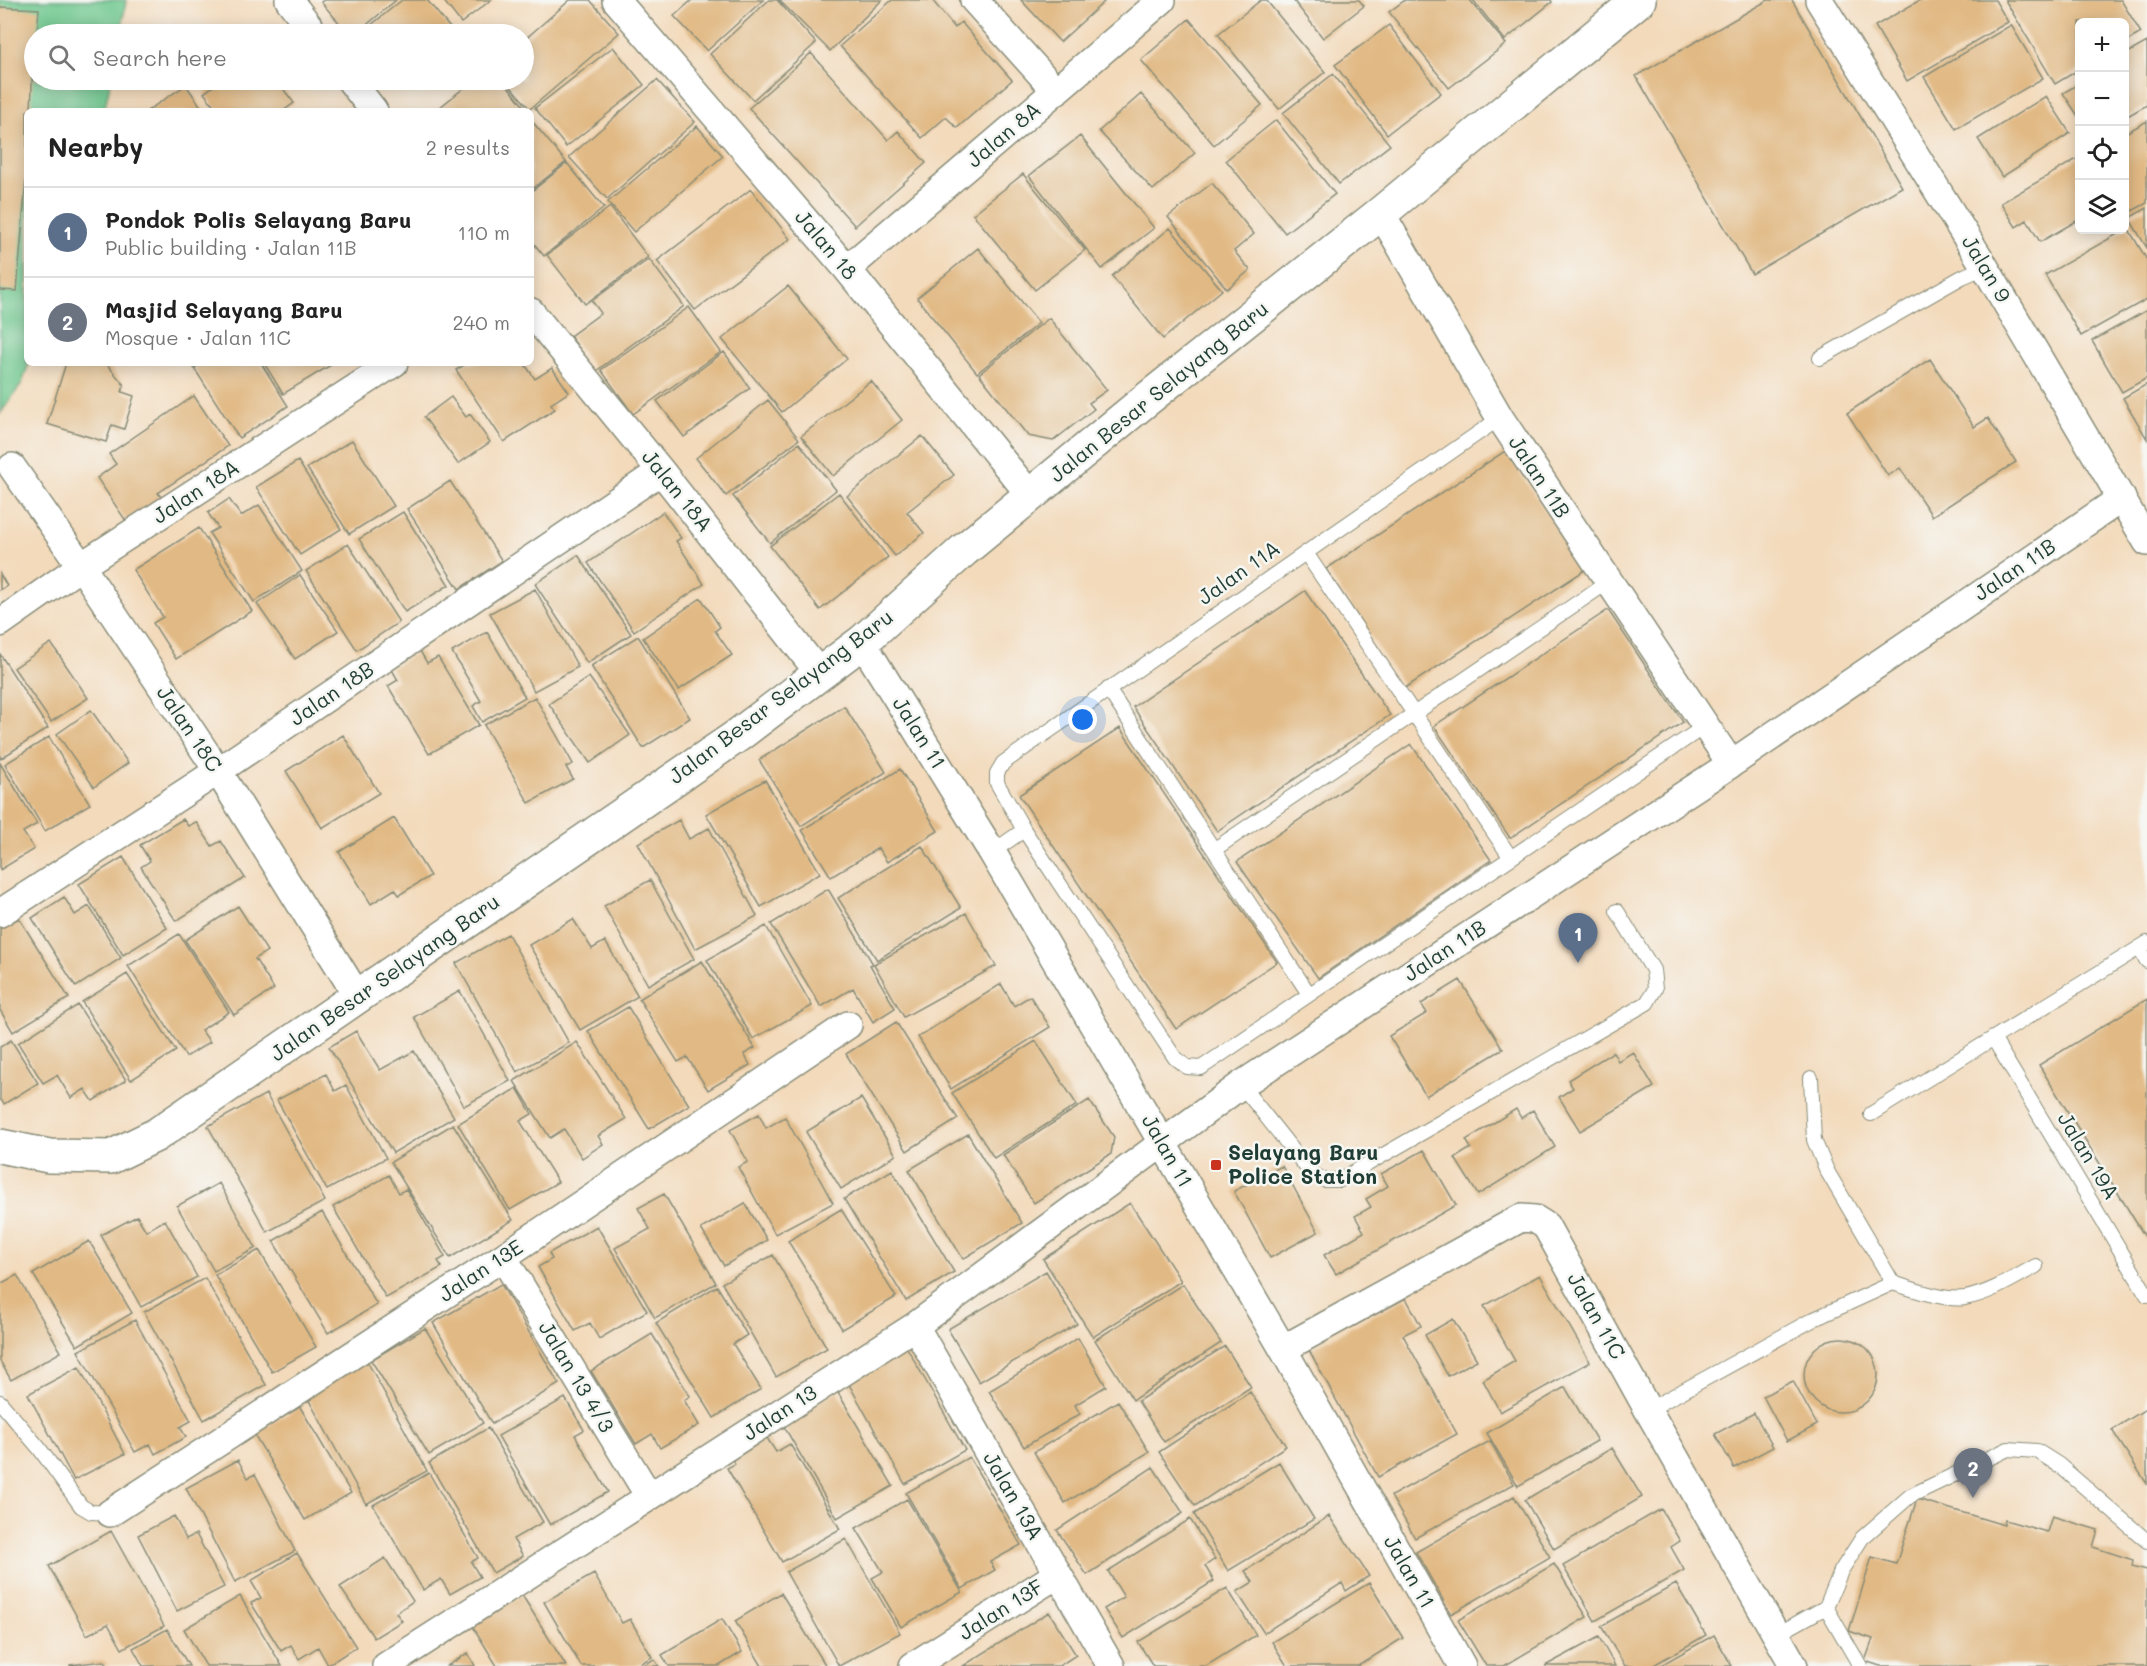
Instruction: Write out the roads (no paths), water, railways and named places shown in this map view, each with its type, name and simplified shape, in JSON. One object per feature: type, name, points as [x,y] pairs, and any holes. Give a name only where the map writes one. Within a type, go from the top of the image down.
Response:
[{"type":"street","points":[[289,0],[307,24]]},
{"type":"street","name":"Jalan 18","points":[[616,0],[847,269],[1030,495]]},
{"type":"street","points":[[974,0],[1056,91]]},
{"type":"street","name":"Jalan 8A","points":[[847,269],[1161,0]]},
{"type":"street","name":"Jalan Besar Selayang Baru","points":[[0,1146],[49,1156],[111,1157],[156,1136],[737,736],[862,642],[964,550],[1030,495],[1381,213],[1639,0]]},
{"type":"street","name":"Jalan 9","points":[[1819,0],[1985,267],[2147,542]]},
{"type":"street","points":[[356,90],[367,108]]},
{"type":"street","name":"Jalan 11B","points":[[1381,213],[1500,418],[1731,764]]},
{"type":"street","name":"Jalan 18A","points":[[534,316],[661,471],[819,673]]},
{"type":"street","name":"Jalan 18A","points":[[0,623],[81,566],[389,366]]},
{"type":"street","name":"Jalan 18C","points":[[12,467],[218,771],[358,997]]},
{"type":"street","name":"Jalan 18B","points":[[0,913],[218,771],[661,471]]},
{"type":"street","name":"Jalan 11B","points":[[1162,1142],[1241,1085],[1731,764],[2122,498]]},
{"type":"street","name":"Jalan 11","points":[[862,642],[992,852],[1162,1142],[1462,1666]]},
{"type":"street","name":"Jalan 13E","points":[[110,1513],[503,1257],[848,1025]]},
{"type":"street","name":"Jalan 13","points":[[386,1666],[915,1326],[1162,1142]]},
{"type":"street","name":"Jalan 11C","points":[[1282,1349],[1521,1218],[1535,1219],[1546,1226],[1794,1666]]},
{"type":"street","name":"Jalan 13 4/3","points":[[503,1257],[649,1496]]},
{"type":"street","name":"Jalan 13A","points":[[915,1326],[1111,1666]]},
{"type":"street","name":"Jalan 13F","points":[[913,1666],[1058,1574]]},
{"type":"lane","points":[[1820,358],[1962,277],[1985,267]]},
{"type":"lane","name":"Jalan 11A","points":[[1024,830],[997,783],[998,772],[1003,763],[1500,418]]},
{"type":"lane","points":[[1305,553],[1511,858]]},
{"type":"lane","points":[[1215,849],[1608,582]]},
{"type":"lane","points":[[1108,689],[1309,994]]},
{"type":"lane","points":[[992,852],[1024,830],[1174,1058],[1187,1067],[1201,1068],[1705,726]]},
{"type":"lane","points":[[1241,1085],[1311,1173],[1324,1180],[1340,1180],[1647,1003],[1655,990],[1653,970],[1617,911]]},
{"type":"lane","points":[[1871,1114],[2143,945],[2147,961]]},
{"type":"lane","name":"Jalan 19A","points":[[1993,1038],[2147,1295]]},
{"type":"lane","points":[[1811,1078],[1814,1140],[1827,1171],[1893,1283],[1928,1294],[1963,1298],[1991,1290],[2036,1266]]},
{"type":"lane","points":[[1648,1410],[1815,1319],[1893,1283]]},
{"type":"lane","points":[[0,1402],[39,1448],[81,1506],[91,1512],[110,1513]]},
{"type":"lane","points":[[1776,1635],[1826,1607],[1841,1571],[1862,1538],[1910,1496],[2008,1449],[2037,1451],[2059,1465],[2147,1541]]},
{"type":"lane","points":[[1826,1607],[1860,1666]]},
{"type":"place","name":"Pondok Polis Selayang Baru","points":[[1578,963]]},
{"type":"place","name":"Selayang Baru Police Station","points":[[1216,1165]]},
{"type":"place","name":"Masjid Selayang Baru","points":[[1973,1498]]}]
